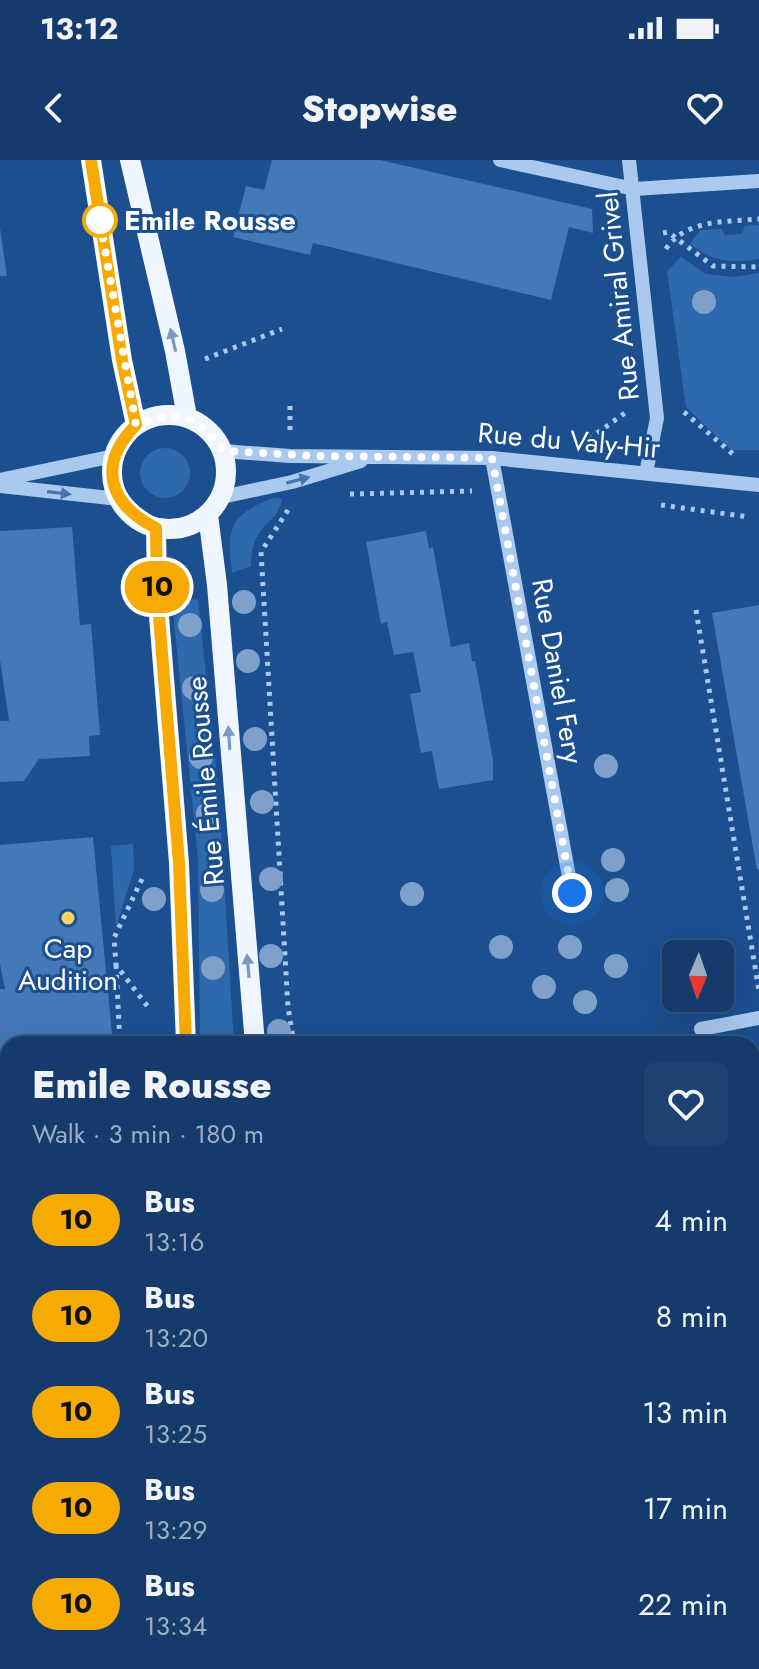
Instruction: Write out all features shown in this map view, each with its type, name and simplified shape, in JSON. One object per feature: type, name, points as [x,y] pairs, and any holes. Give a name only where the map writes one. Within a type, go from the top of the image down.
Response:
[{"type":"main road","points":[[91,160],[122,360],[136,425]]},
{"type":"main road","points":[[130,160],[175,351],[187,417]]},
{"type":"main road","points":[[161,415],[187,417],[208,430],[223,451],[227,474],[222,497],[208,515],[184,528],[156,528],[134,517],[119,499],[112,478],[114,456],[123,438],[136,425],[161,415]]},
{"type":"main road","name":"Rue Émile Rousse","points":[[208,515],[217,585],[254,1036]]},
{"type":"main road","name":"Rue Émile Rousse","points":[[156,528],[157,592],[179,863],[186,1036]]},
{"type":"street","points":[[500,160],[634,189],[759,181]]},
{"type":"street","name":"Rue Amiral Grivel","points":[[629,160],[657,418],[646,473]]},
{"type":"street","name":"Rue du Valy-Hir","points":[[223,451],[373,458],[492,458],[759,485]]},
{"type":"street","points":[[0,483],[114,456]]},
{"type":"street","name":"Rue du Valy-Hir","points":[[222,497],[292,482],[373,458]]},
{"type":"street","name":"Rue Daniel Fery","points":[[492,458],[572,893]]},
{"type":"street","points":[[0,483],[119,499]]},
{"type":"street","points":[[701,1029],[759,1018]]},
{"type":"path","points":[[664,261],[666,248],[689,228],[759,219]]},
{"type":"path","points":[[637,239],[668,232],[713,266],[759,267]]},
{"type":"path","points":[[205,359],[282,329]]},
{"type":"path","points":[[579,438],[592,439],[630,409],[632,401]]},
{"type":"path","points":[[290,403],[290,440]]},
{"type":"path","points":[[680,408],[733,455],[745,455]]},
{"type":"path","points":[[289,507],[261,552],[288,1007],[293,1036]]},
{"type":"path","points":[[696,610],[759,991]]},
{"type":"path","points":[[120,1036],[114,938],[142,879]]},
{"type":"path","points":[[116,965],[148,1007]]},
{"type":"shaded area","points":[[759,225],[759,259],[722,260],[690,244],[700,230],[721,229],[725,235],[742,234],[745,226]]},
{"type":"shaded area","points":[[681,257],[706,274],[735,277],[759,273],[759,450],[731,450],[686,407],[667,271]]},
{"type":"shaded area","points":[[165,448],[183,455],[190,473],[183,491],[165,498],[147,491],[140,473],[147,455]]},
{"type":"shaded area","points":[[273,498],[282,499],[275,515],[255,541],[251,566],[232,573],[230,546],[234,526],[247,511]]},
{"type":"shaded area","points":[[198,599],[219,796],[234,1036],[200,1036],[198,859],[172,602]]},
{"type":"shaded area","points":[[133,844],[134,869],[116,928],[111,846]]},
{"type":"building","points":[[272,160],[380,160],[592,209],[593,233],[569,227],[551,300],[313,243],[310,255],[233,237],[246,186],[264,190]]},
{"type":"building","points":[[0,228],[7,276],[0,276]]},
{"type":"building","points":[[72,527],[80,625],[91,624],[100,735],[89,736],[90,756],[39,759],[24,781],[0,782],[0,721],[9,721],[0,660],[0,531]]},
{"type":"building","points":[[426,531],[429,549],[433,547],[451,647],[469,643],[472,661],[475,661],[493,760],[493,780],[439,789],[432,751],[421,753],[410,694],[421,692],[413,652],[394,655],[387,622],[381,624],[366,542]]},
{"type":"building","points":[[759,605],[759,869],[757,870],[712,613]]},
{"type":"building","points":[[93,837],[112,1036],[0,1036],[0,989],[5,989],[0,964],[0,845]]},
{"type":"bus line","name":"10","points":[[91,160],[122,360],[136,425],[123,438],[114,456],[112,478],[119,499],[134,517],[156,528],[157,592],[179,863],[186,1036]]},
{"type":"place","name":"Emile Rousse","points":[[100,220]]},
{"type":"place","name":"Cap Audition","points":[[68,918]]},
{"type":"route","points":[[100,220],[99,215],[122,360],[136,425],[161,415],[187,417],[208,430],[223,451],[290,456],[492,458],[572,893]]}]
